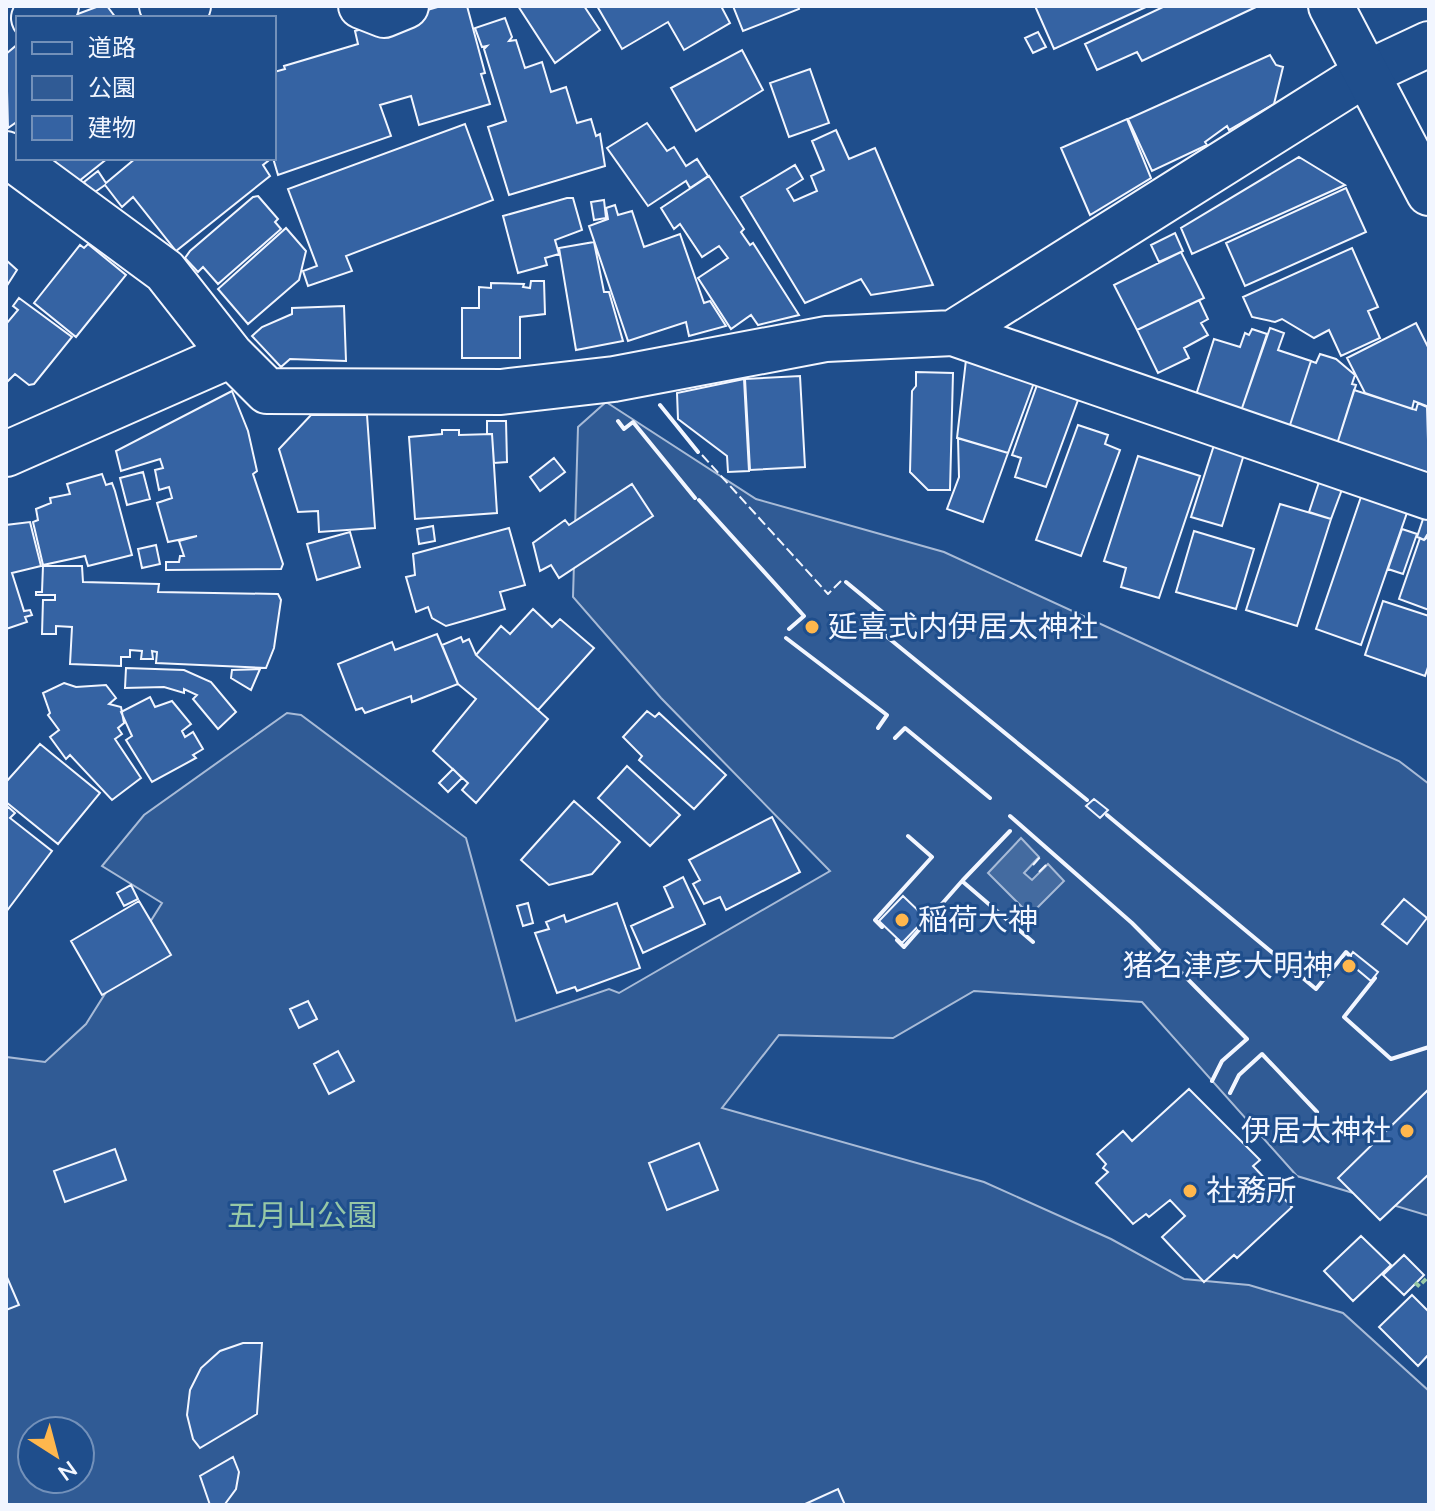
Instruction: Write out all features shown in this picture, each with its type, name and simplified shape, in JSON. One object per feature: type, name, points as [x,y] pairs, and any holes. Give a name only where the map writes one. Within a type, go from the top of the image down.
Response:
[{"type":"main road","points":[[38,16],[56,6]]},
{"type":"main road","points":[[162,6],[165,11],[188,6]]},
{"type":"main road","points":[[361,6],[384,15],[406,6]]},
{"type":"main road","points":[[1331,6],[1429,193]]},
{"type":"main road","points":[[953,333],[1365,74],[1429,44]]},
{"type":"main road","points":[[6,154],[165,271],[231,355],[267,391],[501,392],[614,379],[826,339],[953,333],[1429,497]]},
{"type":"main road","points":[[6,454],[231,355]]},
{"type":"green space","name":"五月山公園","points":[[606,402],[756,499],[944,552],[1399,761],[1429,784],[1429,1216],[1297,1176],[1142,1002],[974,991],[893,1038],[779,1035],[722,1108],[984,1182],[1111,1239],[1184,1279],[1249,1285],[1343,1313],[1429,1391],[1429,1505],[6,1505],[6,1057],[45,1062],[86,1024],[162,903],[102,866],[144,815],[287,713],[301,715],[466,838],[516,1021],[609,989],[619,993],[830,871],[661,698],[573,597],[578,427]]},
{"type":"shaded area","points":[[1021,838],[1039,857],[1024,873],[1032,880],[1048,864],[1064,881],[1030,915],[988,873]]},
{"type":"building","points":[[107,6],[114,16],[72,16]]},
{"type":"building","points":[[441,6],[467,6],[490,104],[419,125],[411,96],[380,105],[391,136],[278,175],[274,160],[276,160],[276,71],[285,69],[284,66],[358,44],[355,31]]},
{"type":"building","points":[[518,6],[584,6],[600,30],[555,63]]},
{"type":"building","points":[[597,6],[721,6],[730,23],[684,50],[668,22],[622,49]]},
{"type":"building","points":[[733,6],[798,6],[799,9],[743,31]]},
{"type":"building","points":[[1035,6],[1148,6],[1054,49]]},
{"type":"building","points":[[1165,6],[1256,7],[1142,61],[1137,52],[1097,70],[1085,44]]},
{"type":"building","points":[[505,18],[512,37],[509,41],[516,40],[525,68],[542,62],[551,92],[566,87],[577,123],[591,119],[596,136],[600,134],[605,166],[509,195],[488,127],[506,121],[484,49],[487,46],[482,47],[475,28]]},
{"type":"building","points":[[1038,32],[1046,47],[1033,53],[1025,38]]},
{"type":"building","points":[[16,46],[16,122],[8,128],[6,54]]},
{"type":"building","points":[[742,50],[763,90],[696,131],[671,88]]},
{"type":"building","points":[[1270,55],[1276,65],[1283,67],[1274,104],[1229,130],[1227,126],[1205,142],[1207,145],[1152,171],[1128,119]]},
{"type":"building","points":[[810,69],[829,123],[789,137],[770,83]]},
{"type":"building","points":[[1127,119],[1151,178],[1090,215],[1061,148]]},
{"type":"building","points":[[647,123],[667,151],[674,147],[686,166],[697,159],[708,176],[690,188],[686,181],[648,206],[607,148]]},
{"type":"building","points":[[465,124],[493,200],[346,256],[352,271],[308,286],[303,271],[317,266],[288,189]]},
{"type":"building","points":[[836,130],[849,159],[875,148],[933,285],[871,295],[861,279],[805,303],[741,197],[795,165],[803,179],[787,189],[794,201],[817,191],[811,176],[824,170],[812,141]]},
{"type":"building","points":[[1299,157],[1345,185],[1192,254],[1181,228]]},
{"type":"building","points":[[54,160],[105,160],[74,185]]},
{"type":"building","points":[[134,160],[267,160],[263,165],[270,176],[176,251],[133,197],[122,207],[105,185],[92,194],[84,182],[98,171],[106,183]]},
{"type":"building","points":[[709,176],[744,229],[741,232],[750,245],[753,243],[799,315],[758,325],[751,315],[731,329],[698,278],[728,258],[719,246],[702,257],[680,224],[674,229],[661,208]]},
{"type":"building","points":[[1346,188],[1366,232],[1245,286],[1226,243]]},
{"type":"building","points":[[258,196],[278,219],[275,222],[281,229],[218,284],[203,267],[198,272],[185,258],[190,251]]},
{"type":"building","points":[[573,198],[582,230],[555,240],[559,254],[545,258],[547,265],[518,273],[503,216]]},
{"type":"building","points":[[604,200],[606,218],[594,220],[591,202]]},
{"type":"building","points":[[615,205],[618,215],[632,211],[644,247],[680,234],[704,303],[710,301],[726,326],[689,336],[686,322],[628,341],[589,226],[608,219],[606,208]]},
{"type":"building","points":[[286,228],[306,251],[299,280],[248,324],[218,289]]},
{"type":"building","points":[[1175,233],[1183,251],[1159,262],[1151,245]]},
{"type":"building","points":[[594,242],[604,292],[609,292],[623,341],[576,350],[559,248]]},
{"type":"building","points":[[88,244],[126,275],[76,337],[34,303],[80,245],[84,248]]},
{"type":"building","points":[[1352,248],[1378,307],[1368,311],[1380,338],[1341,356],[1329,330],[1314,338],[1282,319],[1275,322],[1252,317],[1243,297]]},
{"type":"building","points":[[1181,252],[1204,298],[1137,330],[1114,285]]},
{"type":"building","points":[[6,260],[17,270],[6,287]]},
{"type":"building","points":[[531,281],[544,281],[545,314],[520,317],[520,358],[462,358],[462,308],[479,308],[479,287],[491,288],[491,283],[524,284],[523,287],[530,288]]},
{"type":"building","points":[[19,298],[72,337],[34,384],[29,385],[15,374],[6,383],[6,324],[18,310],[13,306]]},
{"type":"building","points":[[1199,300],[1208,319],[1201,323],[1208,335],[1184,348],[1189,358],[1158,373],[1137,330]]},
{"type":"building","points":[[344,306],[346,361],[290,359],[281,367],[252,336],[262,327],[292,314],[292,308]]},
{"type":"building","points":[[1416,323],[1429,349],[1429,407],[1414,401],[1412,409],[1365,393],[1347,358]]},
{"type":"building","points":[[1270,328],[1284,333],[1278,350],[1311,361],[1289,428],[1241,411]]},
{"type":"building","points":[[1252,329],[1267,334],[1241,411],[1196,395],[1214,339],[1240,347],[1245,333],[1249,335]]},
{"type":"building","points":[[1320,354],[1336,359],[1355,375],[1352,384],[1356,385],[1337,444],[1289,428],[1311,361],[1316,363]]},
{"type":"building","points":[[966,360],[1035,380],[1008,453],[957,438]]},
{"type":"building","points":[[916,372],[953,373],[950,490],[928,490],[910,472],[912,391],[916,386]]},
{"type":"building","points":[[800,376],[805,467],[750,470],[745,379]]},
{"type":"building","points":[[744,379],[749,471],[728,472],[727,456],[678,419],[677,393]]},
{"type":"building","points":[[1037,385],[1078,400],[1046,487],[1015,477],[1021,458],[1012,455]]},
{"type":"building","points":[[1354,390],[1416,410],[1418,403],[1427,407],[1429,473],[1337,444]]},
{"type":"building","points":[[232,391],[248,431],[257,471],[253,474],[283,564],[281,569],[166,570],[166,562],[179,562],[180,556],[184,556],[179,541],[197,536],[168,542],[157,503],[172,498],[169,487],[159,490],[155,470],[163,468],[160,459],[121,471],[116,451]]},
{"type":"building","points":[[311,415],[367,415],[375,528],[319,532],[318,511],[298,512],[279,449]]},
{"type":"building","points":[[487,421],[506,421],[507,462],[494,463],[492,434],[487,434]]},
{"type":"building","points":[[1078,425],[1108,435],[1105,444],[1120,450],[1081,556],[1036,540]]},
{"type":"building","points":[[442,430],[459,430],[459,435],[492,434],[497,513],[415,519],[409,437],[442,434]]},
{"type":"building","points":[[958,438],[1008,453],[983,522],[947,509],[959,477]]},
{"type":"building","points":[[1215,442],[1245,451],[1222,526],[1191,517]]},
{"type":"building","points":[[1138,456],[1200,476],[1159,598],[1121,587],[1126,568],[1104,561]]},
{"type":"building","points":[[554,458],[565,472],[540,491],[530,477]]},
{"type":"building","points":[[143,472],[150,499],[127,505],[120,478]]},
{"type":"building","points":[[102,474],[106,485],[112,483],[115,491],[132,555],[88,566],[85,556],[43,565],[33,522],[38,520],[36,509],[51,503],[50,498],[70,494],[67,484]]},
{"type":"building","points":[[1321,476],[1344,484],[1331,519],[1309,512]]},
{"type":"building","points":[[632,484],[653,516],[559,578],[551,565],[540,571],[533,543],[565,520],[569,525]]},
{"type":"building","points":[[1363,491],[1409,507],[1361,645],[1316,629]]},
{"type":"building","points":[[1280,504],[1331,519],[1297,626],[1246,610]]},
{"type":"building","points":[[1424,516],[1429,518],[1429,536],[1424,540],[1417,537]]},
{"type":"building","points":[[30,522],[41,566],[12,573],[24,611],[30,610],[32,615],[25,617],[27,622],[6,629],[6,525]]},
{"type":"building","points":[[433,526],[435,541],[419,544],[417,529]]},
{"type":"building","points":[[509,528],[525,585],[500,592],[505,609],[446,626],[432,618],[428,607],[416,612],[406,577],[415,575],[413,554]]},
{"type":"building","points":[[1402,529],[1417,534],[1403,574],[1388,569]]},
{"type":"building","points":[[1194,531],[1254,549],[1236,609],[1176,592]]},
{"type":"building","points":[[350,532],[360,567],[317,580],[307,544]]},
{"type":"building","points":[[1427,535],[1429,610],[1399,599],[1420,538],[1424,540]]},
{"type":"building","points":[[156,545],[160,564],[142,568],[138,549]]},
{"type":"building","points":[[43,566],[82,566],[83,582],[159,584],[158,592],[278,594],[281,600],[274,648],[266,668],[156,663],[157,652],[152,651],[153,659],[141,659],[142,651],[130,650],[130,657],[121,657],[121,666],[70,664],[72,627],[56,626],[56,634],[42,634],[43,600],[55,600],[55,595],[36,595],[36,592],[42,592]]},
{"type":"building","points":[[1383,601],[1429,616],[1429,664],[1425,676],[1365,655]]},
{"type":"building","points":[[533,609],[552,627],[560,619],[594,648],[538,710],[476,655],[501,626],[510,634]]},
{"type":"building","points":[[437,634],[458,684],[412,702],[411,696],[365,713],[362,708],[356,710],[338,664],[392,642],[395,650]]},
{"type":"building","points":[[461,637],[463,642],[469,639],[476,655],[548,719],[476,803],[462,790],[468,783],[433,751],[476,699],[458,684],[442,645]]},
{"type":"building","points":[[126,668],[184,670],[211,682],[236,712],[218,729],[193,699],[197,695],[184,689],[184,693],[164,687],[125,688]]},
{"type":"building","points":[[260,669],[251,690],[231,678],[232,670]]},
{"type":"building","points":[[64,683],[76,687],[106,685],[116,698],[109,704],[121,707],[124,723],[118,728],[122,734],[115,739],[141,778],[112,800],[70,755],[66,759],[50,737],[59,730],[48,715],[43,693]]},
{"type":"building","points":[[150,697],[155,707],[172,701],[191,724],[182,731],[185,737],[193,732],[203,749],[193,755],[196,758],[152,782],[126,740],[132,736],[121,712]]},
{"type":"building","points":[[647,711],[655,717],[659,713],[726,775],[694,809],[639,760],[642,756],[623,737]]},
{"type":"building","points":[[40,744],[100,793],[58,844],[6,802],[6,782]]},
{"type":"building","points":[[627,766],[680,815],[650,846],[598,798]]},
{"type":"building","points":[[453,769],[462,778],[448,792],[439,783]]},
{"type":"building","points":[[1094,799],[1108,810],[1100,818],[1086,806]]},
{"type":"building","points":[[574,801],[620,842],[592,874],[549,885],[521,860]]},
{"type":"building","points":[[7,806],[15,813],[10,818],[52,851],[6,912]]},
{"type":"building","points":[[772,817],[800,872],[726,910],[720,897],[704,904],[693,884],[700,880],[689,860]]},
{"type":"building","points":[[683,877],[705,924],[643,953],[631,926],[673,907],[664,887]]},
{"type":"building","points":[[131,885],[138,899],[124,906],[117,893]]},
{"type":"building","name":"稲荷大神","points":[[903,896],[926,918],[902,943],[879,921]]},
{"type":"building","points":[[1404,899],[1427,918],[1407,944],[1382,924]]},
{"type":"building","points":[[139,901],[171,955],[102,995],[71,941]]},
{"type":"building","points":[[528,903],[533,923],[523,926],[517,906]]},
{"type":"building","points":[[617,903],[640,968],[577,991],[575,987],[557,993],[535,933],[549,929],[546,922],[564,915],[566,922]]},
{"type":"building","points":[[1353,952],[1378,972],[1371,981],[1347,961]]},
{"type":"building","points":[[308,1001],[317,1019],[299,1028],[290,1009]]},
{"type":"building","points":[[338,1051],[354,1081],[329,1094],[314,1064]]},
{"type":"building","name":"社務所","points":[[1189,1089],[1260,1160],[1253,1166],[1292,1207],[1237,1258],[1234,1255],[1204,1282],[1162,1237],[1185,1216],[1170,1200],[1149,1217],[1146,1214],[1133,1224],[1096,1183],[1108,1172],[1103,1168],[1106,1164],[1097,1154],[1123,1131],[1132,1141]]},
{"type":"building","name":"伊居太神社","points":[[1429,1089],[1429,1174],[1380,1220],[1338,1178]]},
{"type":"building","points":[[699,1143],[718,1190],[667,1210],[649,1163]]},
{"type":"building","points":[[115,1149],[126,1180],[65,1202],[54,1171]]},
{"type":"building","points":[[1361,1236],[1391,1265],[1353,1301],[1324,1271]]},
{"type":"building","points":[[1404,1255],[1424,1275],[1404,1295],[1383,1275]]},
{"type":"building","points":[[6,1275],[19,1305],[6,1310]]},
{"type":"building","points":[[1412,1295],[1429,1312],[1429,1354],[1418,1366],[1379,1327]]},
{"type":"building","points":[[243,1343],[262,1343],[257,1414],[200,1448],[193,1439],[187,1415],[190,1390],[201,1368],[220,1351]]},
{"type":"building","points":[[233,1457],[239,1472],[236,1489],[225,1504],[210,1505],[200,1476]]},
{"type":"building","points":[[838,1489],[845,1505],[803,1505]]},
{"type":"hedge","points":[[1416,1286],[1422,1279],[1429,1286]]},
{"type":"fence","points":[[702,455],[828,594],[843,579]]},
{"type":"fence","points":[[1033,865],[1041,856]]},
{"type":"fence","points":[[1039,872],[1048,863]]},
{"type":"wall","points":[[660,405],[698,452]]},
{"type":"wall","points":[[618,421],[624,429],[633,422],[695,498]]},
{"type":"wall","points":[[699,500],[804,616],[789,629]]},
{"type":"wall","points":[[846,582],[886,615],[875,627],[1087,800]]},
{"type":"wall","points":[[786,638],[887,715],[878,728]]},
{"type":"wall","points":[[895,738],[905,728],[990,798]]},
{"type":"wall","points":[[1107,815],[1316,989],[1346,952],[1350,956]]},
{"type":"wall","points":[[1010,816],[1132,923],[1247,1039],[1222,1061],[1212,1081]]},
{"type":"wall","points":[[963,880],[1010,831]]},
{"type":"wall","points":[[882,927],[875,920],[932,857],[908,836]]},
{"type":"wall","points":[[897,940],[904,947],[962,881],[1033,942]]},
{"type":"wall","points":[[1375,978],[1344,1017],[1391,1059],[1429,1047]]},
{"type":"wall","points":[[1230,1093],[1239,1075],[1262,1054],[1317,1112]]},
{"type":"place","name":"延喜式内伊居太神社","points":[[812,627]]},
{"type":"place","name":"稲荷大神","points":[[902,920]]},
{"type":"place","name":"猪名津彦大明神","points":[[1349,966]]},
{"type":"place","name":"伊居太神社","points":[[1407,1131]]},
{"type":"place","name":"社務所","points":[[1190,1191]]}]
